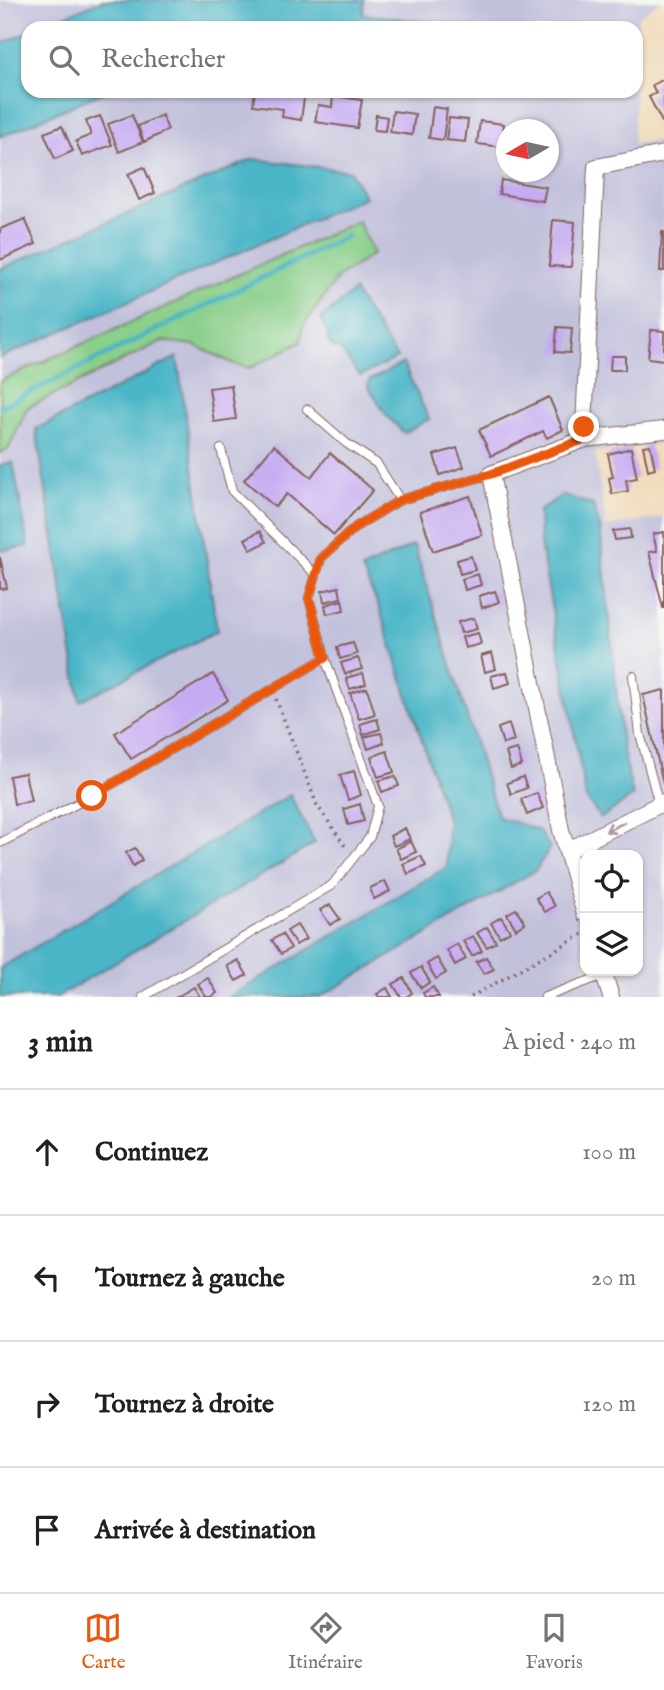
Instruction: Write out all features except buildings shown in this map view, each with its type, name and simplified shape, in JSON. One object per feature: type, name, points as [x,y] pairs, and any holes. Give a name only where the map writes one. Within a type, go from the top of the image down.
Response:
[{"type":"street","points":[[585,439],[596,167],[664,154]]},
{"type":"street","points":[[585,913],[566,851],[491,474],[585,439],[664,430]]},
{"type":"street","points":[[566,851],[662,804]]},
{"type":"street","points":[[604,976],[611,997]]},
{"type":"lane","points":[[307,409],[346,443],[377,464],[400,500]]},
{"type":"lane","points":[[221,449],[232,491],[316,575]]},
{"type":"lane","points":[[143,997],[332,885],[370,836],[379,806],[325,658],[309,598],[321,558],[357,526],[400,500],[491,474]]},
{"type":"lane","points":[[0,843],[92,796],[325,658]]},
{"type":"lane","points":[[633,676],[640,734],[662,804]]},
{"type":"lane","points":[[545,997],[596,976]]},
{"type":"path","points":[[272,687],[317,805],[353,858]]},
{"type":"path","points":[[471,997],[580,936]]},
{"type":"shaded area","points":[[0,0],[102,0],[53,21],[21,21],[21,35],[0,44]]},
{"type":"shaded area","points":[[364,0],[661,0],[638,17],[638,21],[419,21],[363,14]]},
{"type":"shaded area","points":[[90,98],[635,98],[633,144],[664,140],[664,443],[595,452],[606,527],[664,517],[664,997],[320,997],[536,870],[550,847],[538,830],[498,817],[414,545],[362,569],[379,607],[448,821],[447,867],[229,997],[57,997],[314,844],[290,795],[0,968],[0,453],[9,448],[27,408],[162,341],[194,345],[234,364],[250,368],[301,342],[303,326],[338,277],[373,254],[358,222],[0,383],[0,137]]},
{"type":"green space","points":[[358,221],[373,254],[338,277],[303,326],[301,342],[250,368],[234,364],[194,345],[162,341],[27,408],[9,448],[0,453],[0,381]]},
{"type":"water","points":[[102,0],[364,0],[363,14],[419,21],[53,21]]},
{"type":"water","points":[[21,35],[21,98],[90,98],[0,137],[0,44]]},
{"type":"water","points":[[253,159],[350,171],[365,197],[0,358],[0,269]]},
{"type":"water","points":[[354,291],[397,358],[360,376],[340,349],[334,348],[327,340],[329,337],[321,319]]},
{"type":"water","points":[[177,357],[217,631],[80,701],[36,429]]},
{"type":"water","points":[[403,363],[429,419],[404,433],[387,416],[368,386],[370,380]]},
{"type":"water","points":[[13,462],[28,546],[0,551],[0,465]]},
{"type":"water","points":[[562,495],[593,505],[600,528],[622,746],[633,796],[601,818],[586,798],[540,543],[539,511]]},
{"type":"water","points":[[414,545],[498,817],[538,830],[550,847],[536,870],[320,997],[229,997],[447,867],[448,821],[379,607],[362,569]]},
{"type":"water","points":[[290,795],[315,843],[57,997],[0,997],[0,968]]},
{"type":"waterway","points":[[0,407],[347,236]]},
{"type":"route","points":[[92,796],[325,658],[309,598],[321,558],[357,526],[400,500],[491,474],[585,439],[584,427]]}]
